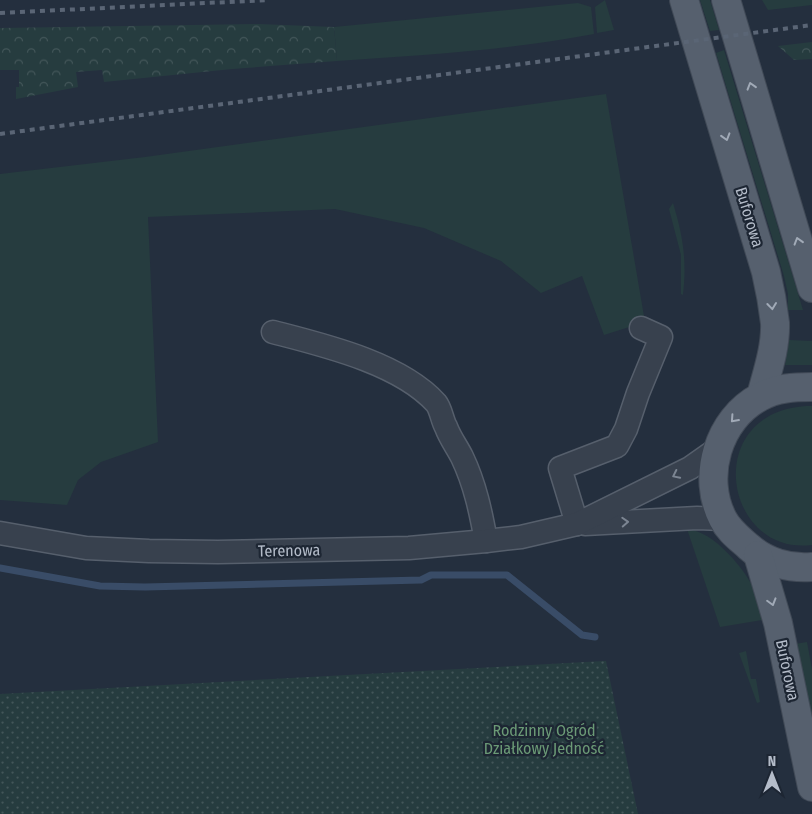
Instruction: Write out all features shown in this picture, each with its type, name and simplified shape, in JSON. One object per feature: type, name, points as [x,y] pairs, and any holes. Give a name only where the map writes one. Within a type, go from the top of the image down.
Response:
[{"type":"main road","name":"Buforowa","points":[[684,0],[771,293],[775,325],[774,335],[768,371],[760,396]]},
{"type":"main road","points":[[726,3],[812,288]]},
{"type":"main road","points":[[812,387],[790,387],[760,396],[744,408],[728,426],[717,449],[713,471],[714,491],[723,519],[732,533],[758,555],[780,564],[802,568],[812,566]]},
{"type":"main road","name":"Buforowa","points":[[758,555],[778,624],[812,787]]},
{"type":"street","points":[[577,524],[560,468],[617,446],[626,429],[638,393],[661,337],[641,328]]},
{"type":"street","points":[[273,332],[319,344],[370,362],[396,374],[422,390],[437,404],[446,428],[462,458],[479,503],[486,542]]},
{"type":"street","name":"Terenowa","points":[[577,524],[690,468],[717,449]]},
{"type":"street","name":"Terenowa","points":[[0,533],[86,548],[149,552],[218,552],[409,548],[486,542],[521,537],[577,524],[697,518],[723,519]]},
{"type":"green space","points":[[605,0],[614,30],[597,33],[595,7]]},
{"type":"green space","points":[[700,0],[710,0],[719,30],[710,31]]},
{"type":"green space","points":[[762,0],[812,0],[812,5],[768,10]]},
{"type":"green space","points":[[578,3],[591,7],[594,34],[498,48],[337,61],[334,27]]},
{"type":"green space","points":[[258,24],[334,27],[337,61],[104,82],[102,70],[76,72],[78,87],[16,99],[16,87],[19,87],[19,70],[0,70],[0,28]]},
{"type":"green space","points":[[812,42],[812,59],[794,60],[778,46]]},
{"type":"green space","points":[[724,50],[803,310],[788,310],[788,294],[784,276],[716,53]]},
{"type":"green space","points":[[606,94],[645,322],[604,335],[582,276],[541,293],[501,261],[424,228],[335,209],[148,217],[158,442],[101,462],[78,480],[67,505],[0,500],[0,174],[145,157]]},
{"type":"green space","points":[[673,203],[683,248],[685,270],[683,295],[681,294],[681,255],[669,209]]},
{"type":"green space","points":[[789,340],[812,341],[812,365],[785,365]]},
{"type":"green space","points":[[812,406],[812,545],[782,542],[759,529],[743,508],[736,482],[738,456],[750,432],[772,414]]},
{"type":"green space","points":[[687,529],[697,531],[708,537],[737,563],[756,593],[762,620],[720,627]]},
{"type":"green space","points":[[807,642],[812,669],[812,723],[795,644]]},
{"type":"green space","points":[[746,651],[751,679],[756,679],[760,702],[757,703],[739,653]]},
{"type":"green space","name":"Rodzinny Ogród Działkowy Jedność","points":[[606,661],[638,814],[0,814],[0,694]]},
{"type":"waterway","points":[[0,568],[100,586],[145,587],[421,580],[431,575],[507,575],[582,635],[595,637]]},
{"type":"railway","points":[[0,13],[269,0]]},
{"type":"railway","points":[[0,134],[812,25]]}]
